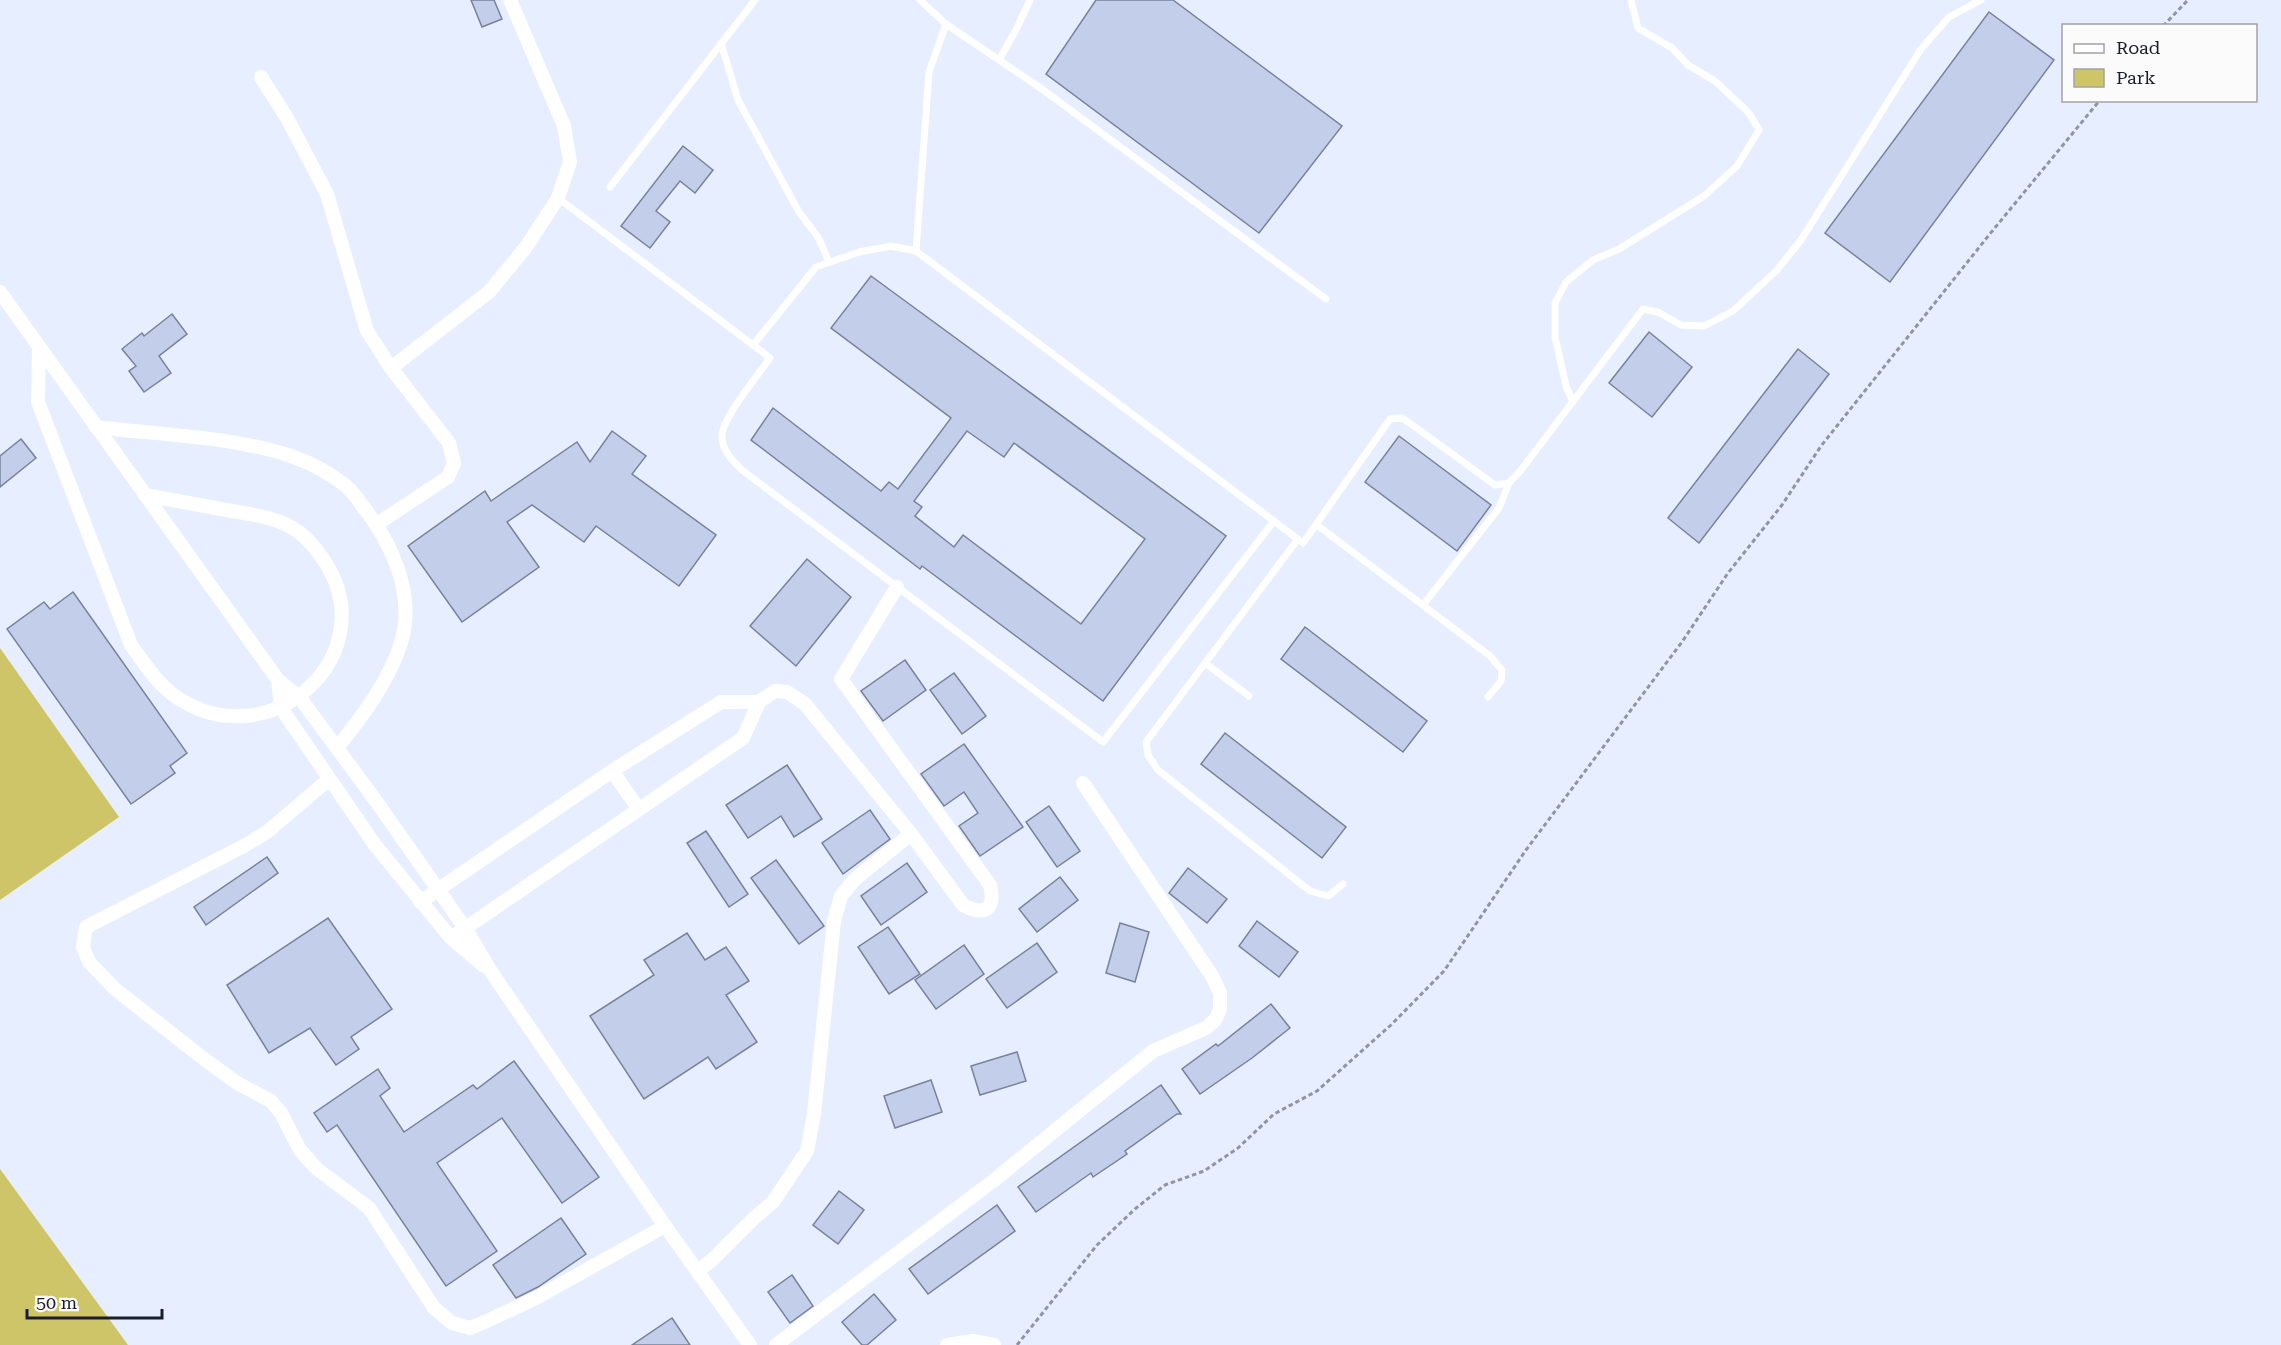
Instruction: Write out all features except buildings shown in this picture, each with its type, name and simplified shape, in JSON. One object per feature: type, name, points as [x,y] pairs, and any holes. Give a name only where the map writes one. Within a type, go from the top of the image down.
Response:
[{"type":"street","points":[[391,368],[489,292],[526,247],[558,198],[570,162],[564,126],[510,0]]},
{"type":"street","points":[[261,77],[287,118],[327,194],[367,331],[391,368],[449,443],[454,463],[448,477],[377,524]]},
{"type":"street","points":[[0,292],[278,680],[300,698],[375,801],[465,928],[492,973],[665,1226],[750,1345]]},
{"type":"street","points":[[39,347],[38,402],[131,645],[154,677],[174,696],[214,714],[240,716],[269,712],[291,703],[306,692],[320,677],[334,653],[340,628],[340,598],[330,569],[315,546],[293,528],[268,517],[145,495]]},
{"type":"street","points":[[96,427],[197,437],[289,455],[319,468],[348,487],[377,524],[398,565],[405,606],[402,641],[389,674],[373,701],[337,748]]},
{"type":"street","points":[[451,938],[743,738],[759,702],[775,691],[787,692],[805,704],[911,834],[963,905],[974,912],[986,909],[993,896],[990,885],[841,679],[897,587]]},
{"type":"street","points":[[278,680],[281,708],[355,817],[420,902],[451,938],[492,973]]},
{"type":"street","points":[[420,902],[612,771],[721,702],[759,702]]},
{"type":"street","points":[[612,771],[638,808]]},
{"type":"street","points":[[328,780],[267,832],[86,927],[83,946],[90,962],[115,989],[204,1059],[237,1083],[271,1101],[281,1113],[300,1150],[317,1169],[369,1208],[434,1308],[452,1323],[470,1328],[487,1321],[536,1298],[665,1226]]},
{"type":"street","points":[[776,1345],[993,1181],[1152,1050],[1206,1028],[1216,1019],[1220,1010],[1220,993],[1212,976],[1083,783]]},
{"type":"street","points":[[355,817],[375,801]]},
{"type":"street","points":[[698,1271],[773,1202],[807,1151],[814,1114],[834,921],[841,896],[855,879],[911,834]]},
{"type":"street","points":[[946,1345],[973,1341],[994,1345]]},
{"type":"lane","points":[[610,187],[755,0]]},
{"type":"lane","points":[[920,0],[946,24],[1042,89],[1326,299]]},
{"type":"lane","points":[[999,60],[1030,0]]},
{"type":"lane","points":[[1573,402],[1566,386],[1555,337],[1555,303],[1566,282],[1593,260],[1619,249],[1704,196],[1737,166],[1758,130],[1749,113],[1715,81],[1688,65],[1672,48],[1638,28],[1631,0]]},
{"type":"lane","points":[[1423,605],[1499,508],[1509,483],[1643,309],[1658,312],[1681,325],[1704,326],[1733,311],[1778,270],[1801,240],[1921,49],[1949,17],[1981,0]]},
{"type":"lane","points":[[915,251],[929,72],[946,24]]},
{"type":"lane","points":[[721,44],[738,100],[799,212],[818,237],[829,262]]},
{"type":"lane","points":[[558,198],[770,358],[724,423],[722,438],[726,453],[742,470],[1103,742],[1274,521]]},
{"type":"lane","points":[[753,345],[816,267],[860,252],[891,246],[915,251],[1303,543],[1390,418],[1402,418],[1411,423],[1494,484],[1509,483]]},
{"type":"lane","points":[[1317,525],[1490,656],[1502,670],[1501,681],[1488,697]]},
{"type":"lane","points":[[1298,539],[1146,742],[1148,755],[1158,770],[1310,891],[1328,896],[1343,884]]},
{"type":"lane","points":[[1205,663],[1249,696]]},
{"type":"path","points":[[2165,24],[2188,0]]},
{"type":"path","points":[[1017,1345],[1097,1245],[1135,1209],[1165,1185],[1204,1170],[1238,1148],[1274,1114],[1317,1092],[1391,1025],[1444,971],[1526,850],[1682,642],[1728,573],[1782,505],[1821,446],[2098,102]]},
{"type":"green space","points":[[0,648],[119,817],[0,900]]},
{"type":"green space","points":[[0,1169],[128,1345],[0,1345]]}]
